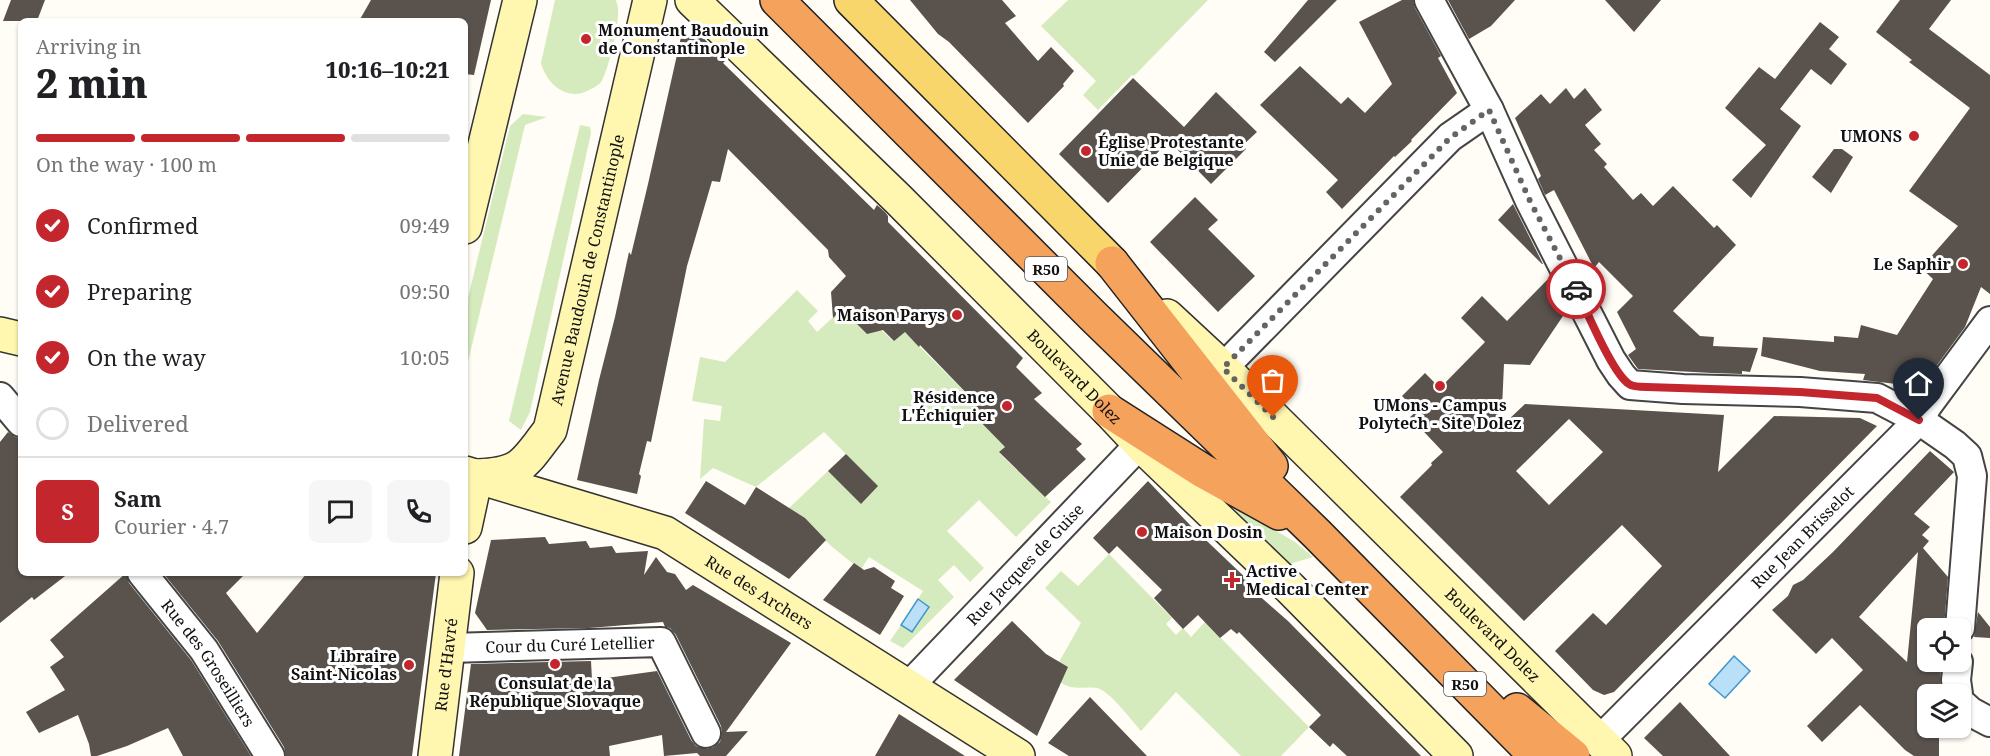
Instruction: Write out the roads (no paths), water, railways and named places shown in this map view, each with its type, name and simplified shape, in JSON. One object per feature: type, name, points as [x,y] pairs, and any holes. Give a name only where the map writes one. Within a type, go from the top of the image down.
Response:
[{"type":"highway","name":"R50","points":[[777,0],[1093,316],[1317,534],[1536,756]]},
{"type":"highway","points":[[1112,263],[1264,456],[1317,534]]},
{"type":"highway","points":[[1110,411],[1203,471],[1317,534]]},
{"type":"highway","points":[[1394,612],[1596,751]]},
{"type":"main road","points":[[851,0],[1112,263]]},
{"type":"street","points":[[468,215],[520,0]]},
{"type":"street","name":"Boulevard Dolez","points":[[692,0],[898,199],[1110,411],[1140,444],[1290,588],[1456,756]]},
{"type":"street","points":[[1429,0],[1489,110],[1530,201],[1611,360],[1620,375],[1630,385],[1671,389],[1800,392],[1877,398],[1919,420],[1967,456],[1972,476],[1961,618]]},
{"type":"street","name":"Avenue Baudouin de Constantinople","points":[[471,474],[501,475],[514,471],[550,430],[648,9]]},
{"type":"street","points":[[1223,368],[1450,138],[1489,110]]},
{"type":"street","name":"Boulevard Dolez","points":[[1112,263],[1223,368],[1596,751]]},
{"type":"street","name":"Rue Jean Brisselot","points":[[1596,751],[1919,420],[1990,321]]},
{"type":"street","points":[[0,334],[18,338]]},
{"type":"street","points":[[0,396],[18,418]]},
{"type":"street","name":"Rue Jacques de Guise","points":[[909,686],[1140,444]]},
{"type":"street","points":[[468,500],[471,474]]},
{"type":"street","name":"Rue des Archers","points":[[471,474],[563,504],[665,533],[1018,756]]},
{"type":"street","name":"Rue des Groseilliers","points":[[144,576],[204,651],[270,756]]},
{"type":"street","name":"Rue d'Havré","points":[[435,756],[458,576]]},
{"type":"street","name":"Cour du Curé Letellier","points":[[450,648],[661,642],[706,733]]},
{"type":"street","points":[[1971,712],[1990,722]]},
{"type":"water","points":[[918,599],[929,607],[912,632],[901,625]]},
{"type":"water","points":[[1734,656],[1750,671],[1725,698],[1709,684]]},
{"type":"place","name":"Monument Baudouin de Constantinople","points":[[586,39]]},
{"type":"place","name":"UMONS","points":[[1914,136]]},
{"type":"place","name":"Église Protestante Unie de Belgique","points":[[1086,151]]},
{"type":"place","name":"Le Saphir","points":[[1963,264]]},
{"type":"place","name":"Maison Parys","points":[[957,315]]},
{"type":"place","name":"UMons - Campus Polytech - Site Dolez","points":[[1440,386]]},
{"type":"place","name":"Résidence L'Échiquier","points":[[1007,406]]},
{"type":"place","name":"Maison Dosin","points":[[1142,532]]},
{"type":"place","name":"Active Medical Center","points":[[1232,580]]},
{"type":"place","name":"Consulat de la République Slovaque","points":[[555,664]]},
{"type":"place","name":"Libraire Saint-Nicolas","points":[[409,665]]}]
